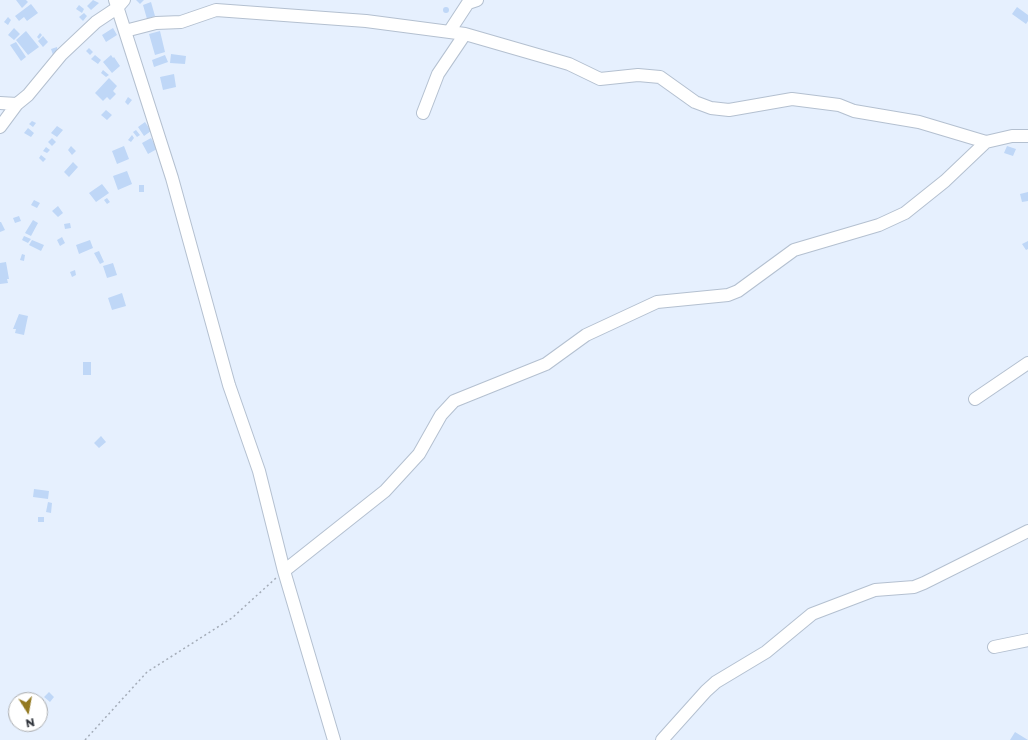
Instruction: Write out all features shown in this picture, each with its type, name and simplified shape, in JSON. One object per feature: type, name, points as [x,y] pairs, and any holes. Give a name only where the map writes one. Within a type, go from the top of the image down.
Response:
[{"type":"street","points":[[449,32],[468,3],[477,0]]},
{"type":"street","points":[[0,127],[17,104],[28,95],[61,55],[96,22],[119,3],[125,31],[172,178],[229,385],[259,471],[284,571],[334,740]]},
{"type":"street","points":[[125,31],[156,23],[181,22],[216,10],[366,21],[465,34],[570,64],[600,79],[638,75],[660,77],[695,102],[711,108],[729,110],[788,99],[800,100],[839,105],[854,111],[869,112],[918,122],[986,142],[1012,136],[1028,136]]},
{"type":"street","points":[[423,113],[438,74],[465,34]]},
{"type":"street","points":[[0,103],[17,104]]},
{"type":"street","points":[[284,571],[385,491],[419,454],[441,415],[454,401],[546,364],[586,335],[657,302],[728,295],[738,292],[794,250],[892,220],[906,212],[945,181],[986,142]]},
{"type":"street","points":[[975,399],[1028,363]]},
{"type":"street","points":[[662,740],[716,682],[766,652],[812,614],[875,590],[914,587],[1028,531]]},
{"type":"street","points":[[994,647],[1028,640]]},
{"type":"path","points":[[85,740],[147,672],[232,618],[284,571]]},
{"type":"building","points":[[16,0],[26,0],[28,2],[22,8]]},
{"type":"building","points":[[93,0],[99,3],[91,10],[87,6]]},
{"type":"building","points":[[136,0],[144,0],[140,4]]},
{"type":"building","points":[[151,2],[155,16],[147,19],[143,5]]},
{"type":"building","points":[[31,4],[38,13],[27,21],[24,17],[19,21],[15,16]]},
{"type":"building","points":[[79,5],[84,9],[82,13],[76,9]]},
{"type":"building","points":[[446,7],[449,10],[446,13],[443,10]]},
{"type":"building","points":[[1017,7],[1028,15],[1028,21],[1026,24],[1012,14]]},
{"type":"building","points":[[84,13],[87,16],[83,21],[79,17]]},
{"type":"building","points":[[8,17],[11,20],[8,25],[4,22]]},
{"type":"building","points":[[14,28],[20,34],[14,40],[8,35]]},
{"type":"building","points":[[113,28],[117,35],[106,42],[102,35]]},
{"type":"building","points":[[26,31],[39,47],[28,55],[16,40]]},
{"type":"building","points":[[160,31],[165,52],[155,55],[149,34]]},
{"type":"building","points":[[40,33],[42,35],[39,39],[37,37]]},
{"type":"building","points":[[43,36],[48,42],[43,47],[38,41]]},
{"type":"building","points":[[16,42],[26,57],[21,61],[10,45]]},
{"type":"building","points":[[57,47],[58,54],[53,55],[51,49]]},
{"type":"building","points":[[89,48],[93,52],[90,55],[86,51]]},
{"type":"building","points":[[171,54],[186,56],[185,64],[170,63]]},
{"type":"building","points":[[95,55],[101,60],[98,64],[91,59]]},
{"type":"building","points":[[111,55],[120,66],[112,73],[103,62]]},
{"type":"building","points":[[165,55],[168,62],[154,67],[152,60]]},
{"type":"building","points":[[103,70],[109,75],[106,77],[101,73]]},
{"type":"building","points":[[174,74],[176,87],[163,90],[160,77]]},
{"type":"building","points":[[109,78],[117,86],[113,91],[116,94],[110,100],[107,97],[103,101],[95,93]]},
{"type":"building","points":[[128,97],[132,100],[128,105],[125,102]]},
{"type":"building","points":[[106,110],[112,115],[107,120],[101,115]]},
{"type":"building","points":[[32,121],[36,123],[33,127],[29,124]]},
{"type":"building","points":[[145,122],[151,131],[144,136],[138,127]]},
{"type":"building","points":[[57,126],[63,130],[57,137],[51,133]]},
{"type":"building","points":[[28,128],[34,133],[31,137],[24,133]]},
{"type":"building","points":[[136,130],[140,135],[137,137],[133,132]]},
{"type":"building","points":[[132,135],[134,138],[131,142],[128,140]]},
{"type":"building","points":[[52,138],[56,142],[52,146],[48,142]]},
{"type":"building","points":[[151,138],[157,149],[148,154],[142,143]]},
{"type":"building","points":[[71,146],[76,151],[72,155],[68,150]]},
{"type":"building","points":[[124,146],[129,159],[117,164],[112,151]]},
{"type":"building","points":[[1007,146],[1016,149],[1013,156],[1004,153]]},
{"type":"building","points":[[46,147],[50,150],[47,153],[43,151]]},
{"type":"building","points":[[41,155],[46,159],[43,162],[39,158]]},
{"type":"building","points":[[73,162],[78,167],[69,177],[64,172]]},
{"type":"building","points":[[127,171],[132,184],[118,190],[113,176]]},
{"type":"building","points":[[102,184],[109,193],[96,202],[89,193]]},
{"type":"building","points":[[139,185],[144,185],[144,192],[139,192]]},
{"type":"building","points":[[1028,192],[1028,201],[1022,202],[1020,194]]},
{"type":"building","points":[[107,198],[110,202],[107,204],[104,200]]},
{"type":"building","points":[[34,200],[40,203],[37,208],[31,205]]},
{"type":"building","points":[[58,206],[63,213],[58,217],[52,211]]},
{"type":"building","points":[[19,216],[21,221],[15,223],[13,218]]},
{"type":"building","points":[[33,220],[38,223],[31,236],[25,233]]},
{"type":"building","points":[[0,222],[5,230],[0,232]]},
{"type":"building","points":[[70,223],[71,228],[65,229],[64,224]]},
{"type":"building","points":[[24,236],[31,239],[28,243],[22,240]]},
{"type":"building","points":[[62,237],[65,243],[60,246],[57,240]]},
{"type":"building","points":[[32,240],[44,245],[41,251],[29,245]]},
{"type":"building","points":[[90,240],[93,248],[79,254],[76,245]]},
{"type":"building","points":[[1028,241],[1028,249],[1026,250],[1022,244]]},
{"type":"building","points":[[99,251],[104,262],[100,264],[94,253]]},
{"type":"building","points":[[22,254],[25,255],[24,261],[20,260]]},
{"type":"building","points":[[6,262],[9,279],[7,279],[8,283],[0,284],[0,263]]},
{"type":"building","points":[[113,263],[117,275],[107,278],[103,266]]},
{"type":"building","points":[[75,270],[76,275],[72,277],[70,272]]},
{"type":"building","points":[[122,293],[126,306],[112,310],[108,298]]},
{"type":"building","points":[[19,314],[28,316],[24,335],[15,333],[16,329],[13,329]]},
{"type":"building","points":[[83,362],[91,362],[91,375],[83,375]]},
{"type":"building","points":[[101,436],[106,442],[99,448],[94,443]]},
{"type":"building","points":[[34,489],[49,491],[48,499],[33,497]]},
{"type":"building","points":[[48,502],[52,503],[51,513],[46,512]]},
{"type":"building","points":[[38,517],[44,517],[44,522],[38,522]]},
{"type":"building","points":[[49,692],[54,697],[50,702],[48,700]]},
{"type":"building","points":[[1015,732],[1028,740],[1010,740]]}]
